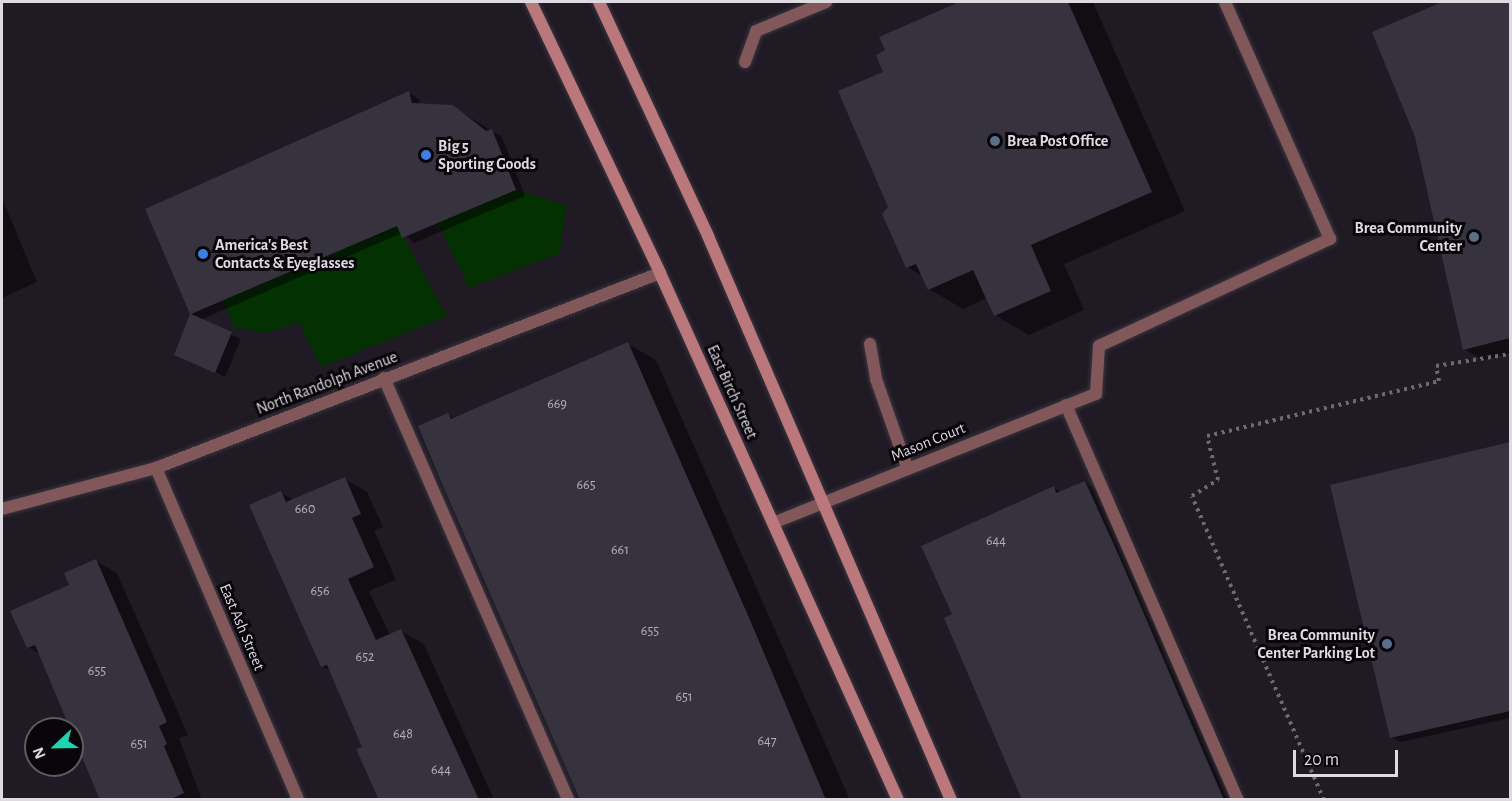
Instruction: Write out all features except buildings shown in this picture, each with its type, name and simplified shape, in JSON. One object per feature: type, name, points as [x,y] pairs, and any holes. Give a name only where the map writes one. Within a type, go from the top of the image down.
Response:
[{"type":"street","name":"East Birch Street","points":[[531,2],[660,273],[898,800]]},
{"type":"street","points":[[599,2],[824,500],[951,800]]},
{"type":"street","points":[[745,62],[756,31],[826,2]]},
{"type":"street","name":"Mason Court","points":[[773,523],[824,500],[1096,394],[1099,346],[1330,239],[1225,2]]},
{"type":"street","name":"North Randolph Avenue","points":[[2,509],[156,468],[660,273]]},
{"type":"street","points":[[870,344],[876,379],[907,468]]},
{"type":"street","points":[[384,378],[568,800]]},
{"type":"street","points":[[1066,405],[1238,800]]},
{"type":"street","name":"East Ash Street","points":[[156,468],[298,800]]},
{"type":"path","points":[[1324,800],[1192,496],[1218,480],[1207,436],[1439,381],[1436,366],[1510,354]]},
{"type":"green space","points":[[516,190],[566,205],[560,253],[469,288],[438,223]]},
{"type":"green space","points":[[397,226],[447,316],[321,367],[299,322],[266,333],[234,327],[223,300]]},
{"type":"place","name":"Brea Post Office","points":[[995,141]]},
{"type":"place","name":"Big 5 Sporting Goods","points":[[426,155]]},
{"type":"place","name":"Brea Community Center","points":[[1474,237]]},
{"type":"place","name":"America's Best Contacts & Eyeglasses","points":[[203,254]]},
{"type":"place","name":"Brea Community Center Parking Lot","points":[[1387,644]]}]
